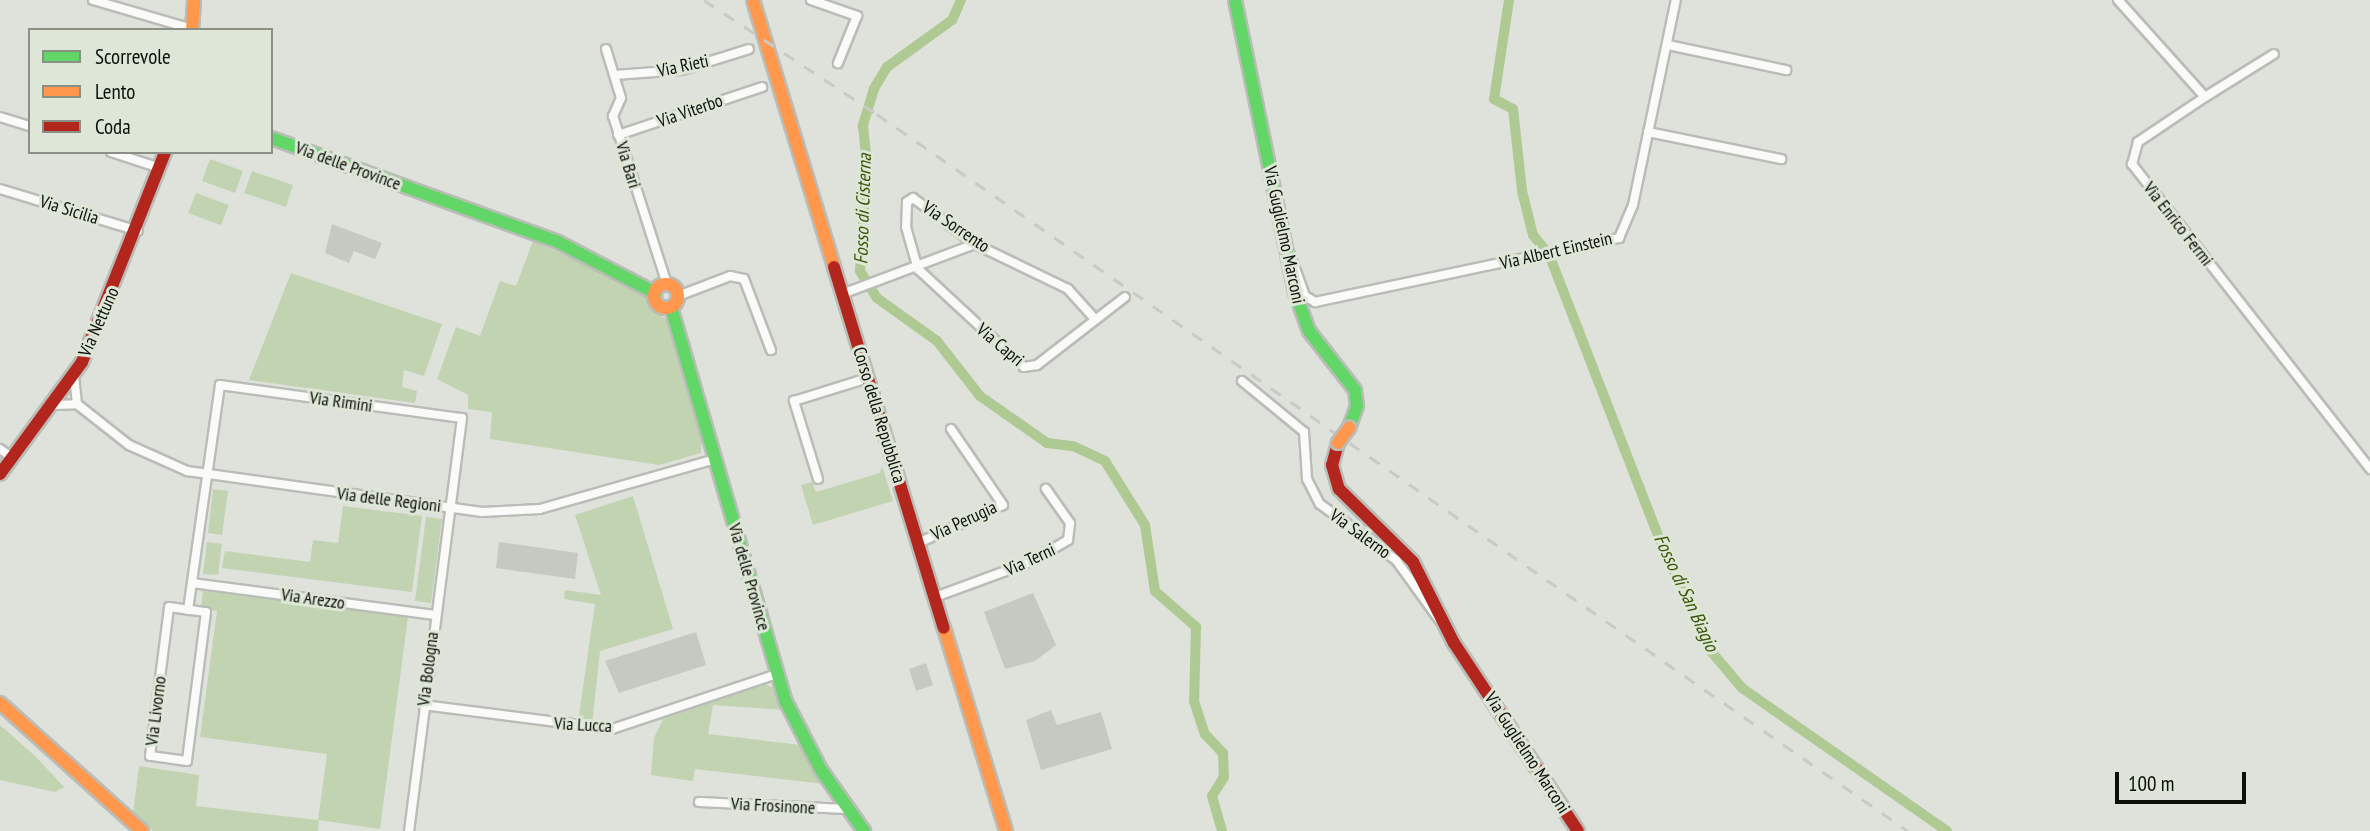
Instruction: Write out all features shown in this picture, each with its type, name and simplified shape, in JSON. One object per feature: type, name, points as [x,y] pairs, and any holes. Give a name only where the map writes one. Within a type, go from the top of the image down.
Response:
[{"type":"street","points":[[93,0],[185,28]]},
{"type":"street","points":[[192,28],[194,0]]},
{"type":"street","name":"Corso della Repubblica","points":[[753,0],[1006,831]]},
{"type":"street","points":[[811,0],[857,16],[838,63]]},
{"type":"street","name":"Via Guglielmo Marconi","points":[[1235,0],[1285,250],[1307,327],[1355,390],[1357,410],[1338,443],[1332,465],[1337,486],[1407,555],[1443,622],[1578,831]]},
{"type":"street","name":"Via Albert Einstein","points":[[1285,250],[1297,265],[1305,296],[1315,302],[1612,242],[1629,220],[1676,0]]},
{"type":"street","points":[[2118,0],[2205,97],[2274,54]]},
{"type":"street","points":[[1668,45],[1786,70]]},
{"type":"street","name":"Via Rieti","points":[[615,75],[674,71],[749,49]]},
{"type":"street","name":"Via Bari","points":[[606,50],[622,102],[613,112],[618,135],[667,284]]},
{"type":"street","name":"Via Viterbo","points":[[618,135],[762,87]]},
{"type":"street","name":"Via Enrico Fermi","points":[[2205,97],[2138,142],[2131,162],[2370,469]]},
{"type":"street","points":[[0,117],[28,125]]},
{"type":"street","points":[[1648,132],[1781,159]]},
{"type":"street","name":"Via delle Province","points":[[273,139],[558,242],[655,293],[657,303],[674,302],[715,459],[777,674],[803,738],[846,810],[864,831]]},
{"type":"street","points":[[117,154],[160,168]]},
{"type":"street","name":"Via Nettuno","points":[[0,474],[74,376],[138,231],[164,154]]},
{"type":"street","name":"Via Sicilia","points":[[0,188],[138,231]]},
{"type":"street","name":"Via Sorrento","points":[[916,266],[906,227],[911,198],[975,244],[1068,289],[1094,318]]},
{"type":"street","points":[[842,294],[975,244]]},
{"type":"street","name":"Via Capri","points":[[916,266],[1024,367],[1037,365],[1094,318],[1125,297]]},
{"type":"street","points":[[655,293],[667,284],[674,302],[730,276],[744,279],[771,350]]},
{"type":"street","points":[[54,405],[77,404],[74,376]]},
{"type":"street","points":[[818,478],[794,401],[868,378]]},
{"type":"street","name":"Via Salerno","points":[[1242,381],[1304,432],[1307,480],[1320,504],[1396,560],[1443,622]]},
{"type":"street","name":"Via Rimini","points":[[206,476],[220,385],[462,418],[450,508]]},
{"type":"street","name":"Via delle Regioni","points":[[77,404],[142,452],[206,476],[450,508],[540,509],[715,459]]},
{"type":"street","name":"Via Perugia","points":[[918,543],[1003,505],[951,429]]},
{"type":"street","points":[[0,449],[13,458]]},
{"type":"street","points":[[188,610],[206,476]]},
{"type":"street","name":"Via Terni","points":[[935,597],[1030,562],[1068,540],[1070,523],[1046,489]]},
{"type":"street","name":"Via Bologna","points":[[409,831],[450,508]]},
{"type":"street","name":"Via Arezzo","points":[[192,583],[435,615]]},
{"type":"street","name":"Via Livorno","points":[[169,607],[188,610],[206,612],[187,761],[150,756],[169,607]]},
{"type":"street","name":"Via Lucca","points":[[424,705],[612,729],[777,674]]},
{"type":"street","points":[[0,703],[142,831]]},
{"type":"street","name":"Via Frosinone","points":[[699,802],[846,810]]},
{"type":"green space","points":[[210,159],[243,171],[235,193],[202,181]]},
{"type":"green space","points":[[252,171],[293,185],[286,207],[244,193]]},
{"type":"green space","points":[[196,193],[229,205],[221,225],[188,213]]},
{"type":"green space","points":[[533,241],[643,291],[650,307],[669,322],[702,435],[701,453],[659,465],[490,439],[492,412],[468,409],[468,395],[437,379],[456,327],[480,336],[500,281],[516,286]]},
{"type":"green space","points":[[291,273],[442,324],[424,376],[404,370],[402,387],[417,391],[415,403],[249,380]]},
{"type":"green space","points":[[882,466],[893,501],[813,525],[801,485],[812,482],[816,492],[880,473]]},
{"type":"green space","points":[[213,489],[228,491],[222,535],[208,533]]},
{"type":"green space","points":[[633,496],[673,629],[600,651],[592,725],[578,722],[595,604],[564,599],[565,590],[601,595],[575,515]]},
{"type":"green space","points":[[343,506],[422,516],[412,592],[222,568],[225,551],[310,562],[313,540],[338,543]]},
{"type":"green space","points":[[426,517],[442,519],[431,603],[415,601]]},
{"type":"green space","points":[[207,542],[222,544],[218,575],[203,574]]},
{"type":"green space","points":[[203,590],[408,617],[380,829],[319,820],[318,831],[153,831],[133,813],[139,766],[199,775],[196,806],[318,820],[327,754],[200,737],[217,611],[201,608]]},
{"type":"green space","points":[[765,684],[776,689],[785,710],[713,705],[708,734],[801,745],[824,784],[695,769],[693,781],[651,775],[654,738],[663,719]]},
{"type":"green space","points":[[0,725],[64,787],[55,792],[0,780]]},
{"type":"building","points":[[332,224],[382,243],[375,259],[354,251],[349,263],[325,253]]},
{"type":"building","points":[[499,542],[578,553],[575,579],[496,568]]},
{"type":"building","points":[[1033,593],[1056,645],[1035,661],[1005,669],[984,612]]},
{"type":"building","points":[[696,632],[706,665],[619,693],[605,661]]},
{"type":"building","points":[[926,663],[933,685],[916,691],[909,669]]},
{"type":"building","points":[[1051,710],[1057,725],[1101,712],[1112,749],[1041,770],[1026,720]]},
{"type":"waterway","name":"Fosso di Cisterna","points":[[961,0],[952,20],[887,67],[874,89],[863,126],[867,162],[860,271],[877,298],[937,341],[980,396],[1047,443],[1073,446],[1105,461],[1145,525],[1155,591],[1196,627],[1194,701],[1205,734],[1223,753],[1224,777],[1212,796],[1222,831]]},
{"type":"waterway","name":"Fosso di San Biagio","points":[[1509,0],[1494,99],[1513,109],[1522,191],[1533,235],[1545,250]]},
{"type":"waterway","name":"Fosso di San Biagio","points":[[1550,257],[1665,553],[1710,650],[1742,688],[1947,831]]},
{"type":"railway","points":[[704,0],[877,114],[1908,831]]},
{"type":"traffic: fast","points":[[1235,0],[1295,292],[1309,331],[1355,390],[1357,406],[1349,428]]},
{"type":"traffic: fast","points":[[273,139],[558,242],[655,293]]},
{"type":"traffic: fast","points":[[671,307],[786,702],[821,770],[864,831]]},
{"type":"traffic: slow","points":[[192,28],[194,0]]},
{"type":"traffic: slow","points":[[753,0],[834,267]]},
{"type":"traffic: slow","points":[[666,284],[677,291],[678,296],[671,307],[666,308],[655,301],[654,296],[661,285],[666,284]]},
{"type":"traffic: slow","points":[[1338,443],[1349,428]]},
{"type":"traffic: slow","points":[[944,628],[1006,831]]},
{"type":"traffic: slow","points":[[0,703],[142,831]]},
{"type":"traffic: jam","points":[[0,474],[82,362],[164,154]]},
{"type":"traffic: jam","points":[[834,267],[944,628]]},
{"type":"traffic: jam","points":[[1338,443],[1332,465],[1339,489],[1413,562],[1454,643],[1578,831]]}]
